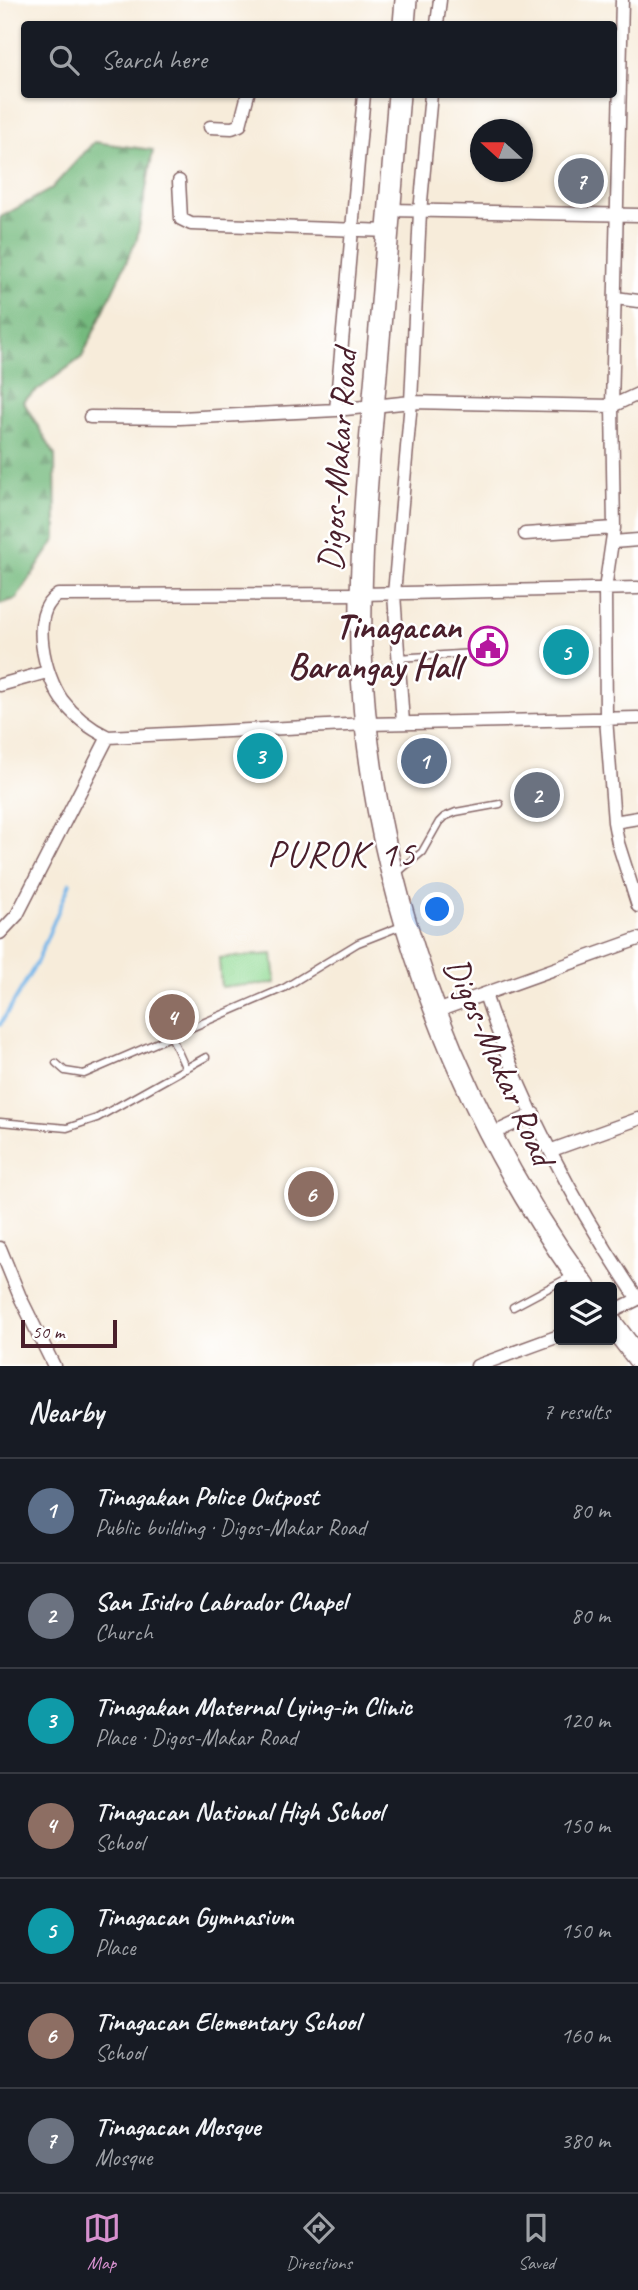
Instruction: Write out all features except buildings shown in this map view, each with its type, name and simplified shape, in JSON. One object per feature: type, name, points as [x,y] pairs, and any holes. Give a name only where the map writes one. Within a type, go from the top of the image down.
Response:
[{"type":"highway","points":[[404,21],[406,0]]},
{"type":"highway","name":"Digos-Makar Road","points":[[399,98],[365,492],[361,650],[366,724],[377,802],[392,877],[406,924],[469,1091],[528,1205],[580,1281]]},
{"type":"highway","points":[[617,1331],[638,1358]]},
{"type":"street","points":[[437,21],[440,0]]},
{"type":"street","points":[[622,0],[616,215],[617,298],[612,406],[614,528],[604,589],[606,718],[614,822],[638,905]]},
{"type":"street","points":[[210,127],[232,128],[240,125],[247,98]]},
{"type":"street","points":[[336,410],[364,98]]},
{"type":"street","points":[[403,723],[394,594],[411,402],[420,212],[431,98]]},
{"type":"street","points":[[179,181],[181,219],[191,224],[351,229],[420,212],[638,215]]},
{"type":"street","points":[[617,298],[638,300]]},
{"type":"street","points":[[90,416],[180,418],[336,410],[411,402],[612,406],[638,394]]},
{"type":"street","points":[[525,534],[614,528]]},
{"type":"street","points":[[613,542],[638,540]]},
{"type":"street","points":[[638,588],[394,594],[58,594],[44,608],[42,629],[47,672],[61,699],[91,729],[108,737],[366,724],[638,718]]},
{"type":"street","points":[[0,685],[47,672]]},
{"type":"street","points":[[0,933],[17,915],[108,737]]},
{"type":"street","points":[[614,822],[638,818]]},
{"type":"street","points":[[437,1011],[638,939]]},
{"type":"street","points":[[485,994],[496,1026],[552,1150],[593,1230],[638,1299],[617,1310]]},
{"type":"street","points":[[490,1135],[534,1114]]},
{"type":"street","points":[[552,1150],[638,1119]]},
{"type":"street","points":[[0,1248],[20,1297],[54,1366]]},
{"type":"street","points":[[477,1366],[554,1338]]},
{"type":"lane","points":[[398,658],[473,653]]},
{"type":"lane","points":[[392,877],[422,852],[444,817],[456,812],[500,804]]},
{"type":"lane","points":[[56,1063],[65,1072],[84,1074],[284,988],[358,943],[406,924]]},
{"type":"lane","points":[[171,1036],[186,1069]]},
{"type":"lane","points":[[0,1122],[68,1128],[97,1118],[206,1057]]},
{"type":"lane","points":[[513,1307],[580,1281]]},
{"type":"green space","points":[[94,142],[153,150],[137,239],[82,357],[23,401],[55,455],[56,539],[16,599],[0,604],[0,221],[1,217],[51,189]]},
{"type":"green space","points":[[273,954],[276,983],[221,987],[219,958]]},
{"type":"waterway","points":[[0,1025],[36,964],[70,883]]},
{"type":"place","name":"Tinagacan Mosque","points":[[581,181]]},
{"type":"place","name":"Tinagacan Barangay Hall","points":[[488,646]]},
{"type":"place","name":"Tinagacan Gymnasium","points":[[566,652]]},
{"type":"place","name":"Tinagakan Maternal Lying-in Clinic","points":[[260,756]]},
{"type":"place","name":"Tinagakan Police Outpost","points":[[424,761]]},
{"type":"place","name":"San Isidro Labrador Chapel","points":[[537,795]]},
{"type":"place","name":"Tinagacan National High School","points":[[172,1017]]},
{"type":"place","name":"Tinagacan Elementary School","points":[[311,1194]]},
{"type":"district","name":"PUROK 15","points":[[342,853]]}]
